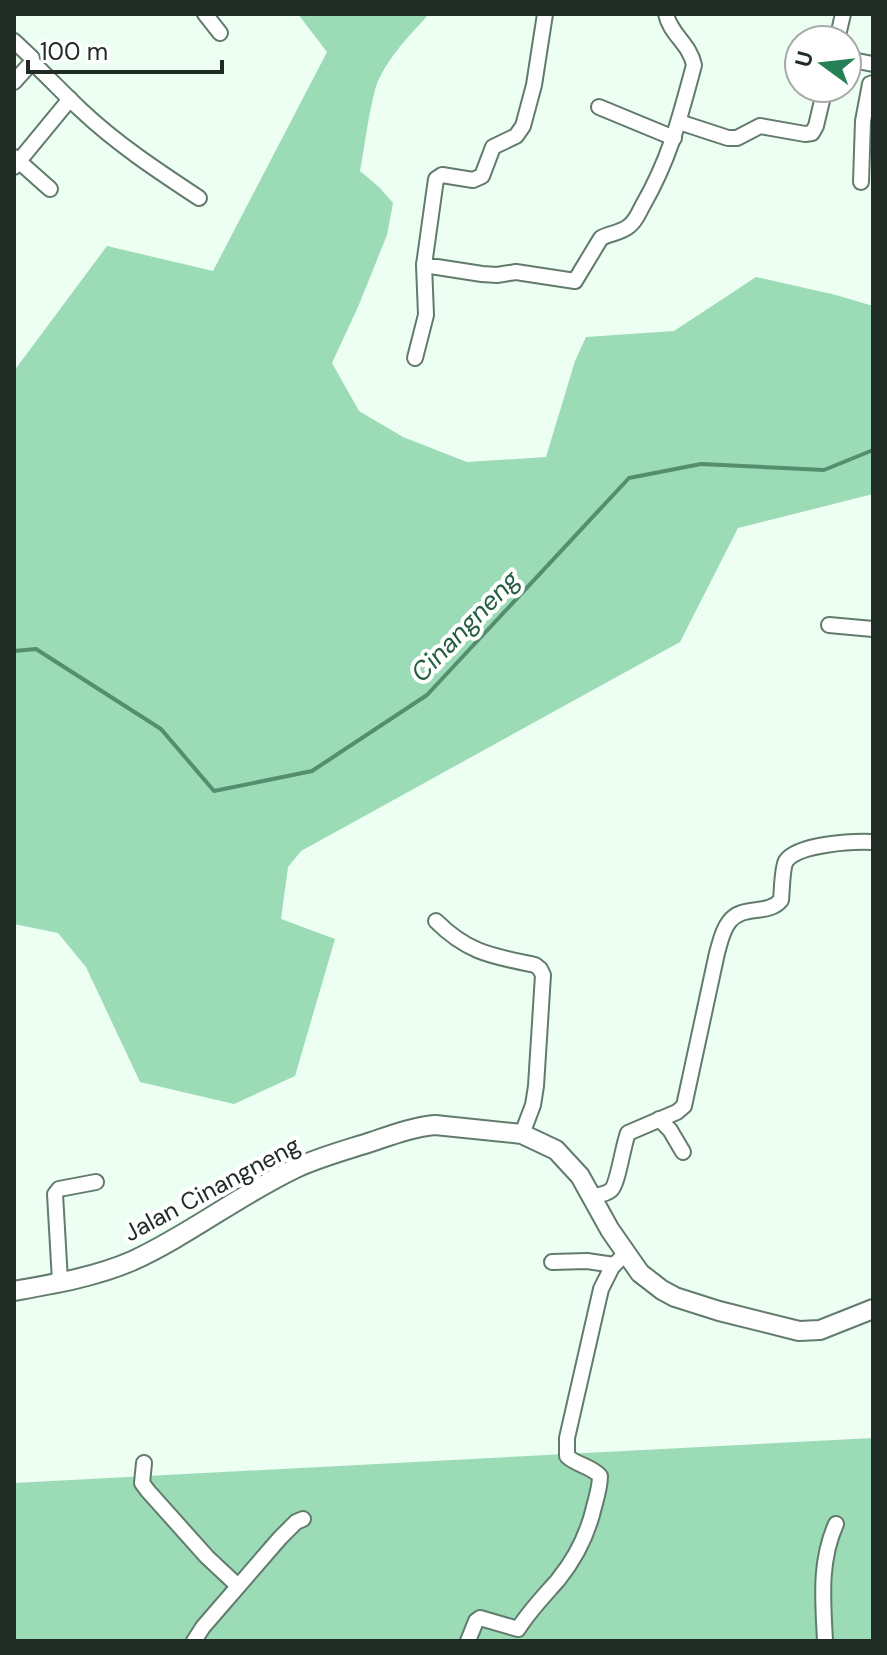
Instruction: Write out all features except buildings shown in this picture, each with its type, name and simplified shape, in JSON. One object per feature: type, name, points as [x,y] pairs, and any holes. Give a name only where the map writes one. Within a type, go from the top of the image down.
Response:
[{"type":"street","points":[[205,14],[220,33]]},
{"type":"street","points":[[415,358],[426,315],[424,265],[436,179],[442,175],[473,180],[482,176],[493,147],[516,136],[523,126],[534,85],[545,14]]},
{"type":"street","points":[[424,265],[482,274],[516,272],[575,281],[601,238],[625,229],[633,222],[660,176],[694,65],[687,47],[669,26],[666,14]]},
{"type":"street","points":[[14,41],[70,99],[135,155],[199,198]]},
{"type":"street","points":[[14,82],[32,62]]},
{"type":"street","points":[[861,182],[863,121],[870,84],[873,83]]},
{"type":"street","points":[[50,189],[16,162],[70,99]]},
{"type":"street","points":[[679,122],[728,138],[737,138],[760,126],[805,134],[812,133],[816,126],[821,104]]},
{"type":"street","points":[[599,107],[674,138]]},
{"type":"street","points":[[829,625],[873,629]]},
{"type":"street","points":[[593,1196],[607,1192],[615,1185],[628,1133],[684,1106],[717,953],[731,919],[740,913],[778,904],[784,866],[793,856],[817,846],[873,842]]},
{"type":"street","points":[[436,921],[451,935],[478,951],[535,965],[543,975],[536,1086],[533,1105],[522,1134]]},
{"type":"street","points":[[659,1119],[670,1130],[683,1152]]},
{"type":"street","name":"Jalan Cinangneng","points":[[14,1291],[103,1271],[128,1262],[294,1169],[323,1157],[421,1126],[451,1126],[522,1134],[556,1150],[580,1176],[593,1196],[620,1259],[675,1297],[799,1331],[820,1330],[873,1309]]},
{"type":"street","points":[[60,1281],[55,1194],[59,1189],[96,1182]]},
{"type":"street","points":[[552,1262],[620,1259]]},
{"type":"street","points":[[468,1641],[480,1618],[514,1635],[570,1562],[592,1517],[600,1476],[571,1461],[567,1456],[567,1438],[601,1289],[620,1259]]},
{"type":"street","points":[[144,1463],[142,1483],[148,1491],[207,1557],[238,1586]]},
{"type":"street","points":[[194,1641],[280,1538],[303,1519]]},
{"type":"street","points":[[825,1641],[822,1579],[828,1541],[836,1524]]},
{"type":"green space","points":[[298,14],[429,14],[384,69],[368,120],[360,171],[393,203],[387,235],[332,363],[359,411],[403,437],[467,462],[546,457],[575,361],[586,337],[674,331],[756,277],[873,306],[873,494],[738,528],[680,642],[301,851],[288,867],[281,919],[335,939],[295,1076],[234,1104],[140,1082],[86,967],[58,933],[14,924],[14,371],[107,246],[213,271],[327,52]]},
{"type":"green space","points":[[873,1438],[873,1641],[14,1641],[14,1483]]},
{"type":"waterway","name":"Cinangneng","points":[[14,651],[36,649],[161,729],[214,791],[312,771],[427,695],[629,478],[701,464],[824,470],[873,450]]}]
